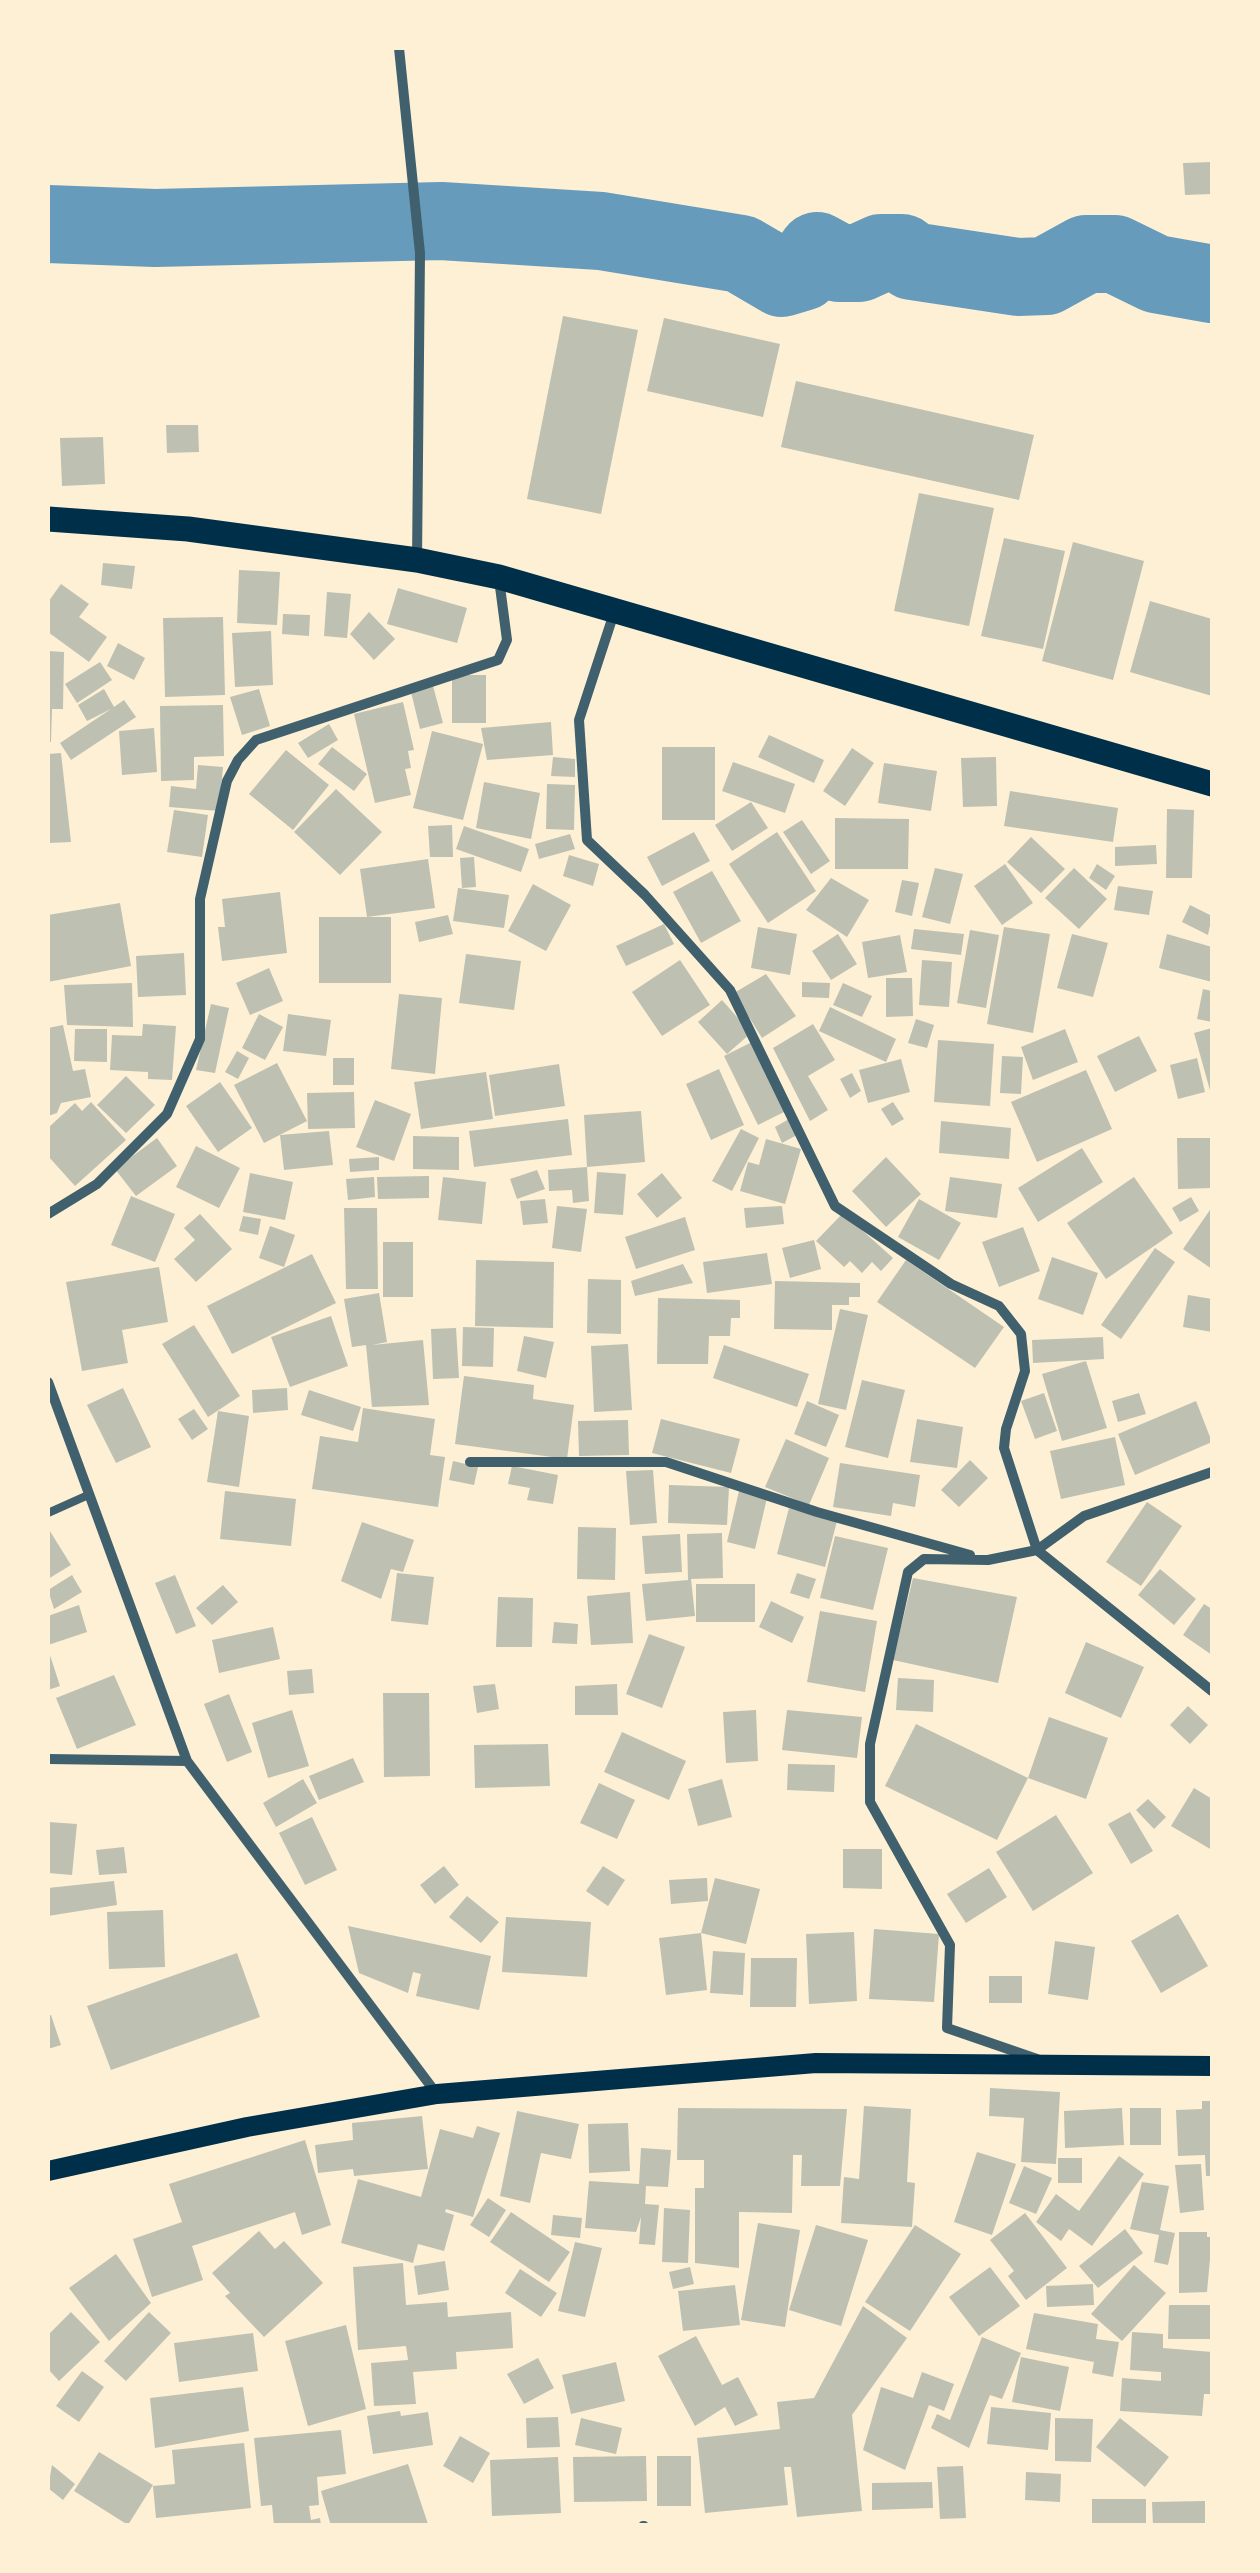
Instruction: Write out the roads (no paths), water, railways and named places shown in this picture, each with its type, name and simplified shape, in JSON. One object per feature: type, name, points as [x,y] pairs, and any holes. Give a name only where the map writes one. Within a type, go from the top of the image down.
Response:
[{"type":"main road","points":[[48,519],[188,530],[417,560],[499,577],[1212,784]]},
{"type":"main road","points":[[48,2171],[247,2127],[438,2094],[816,2063],[1212,2066]]},
{"type":"street","points":[[400,48],[420,253],[417,560]]},
{"type":"street","points":[[48,1214],[98,1184],[167,1114],[200,1038],[200,899],[227,782],[238,760],[256,740],[498,660],[507,640],[499,577]]},
{"type":"street","points":[[615,611],[579,720],[587,840],[645,895],[730,990],[835,1206],[951,1284],[999,1306],[1021,1334],[1025,1371],[1006,1429],[1004,1448],[1037,1550],[1212,1691]]},
{"type":"street","points":[[48,1382],[86,1496],[187,1761],[438,2094]]},
{"type":"street","points":[[470,1462],[666,1462],[817,1512],[988,1560]]},
{"type":"street","points":[[1062,2067],[947,2028],[950,1945],[870,1802],[870,1744],[908,1572],[924,1559],[988,1560],[1037,1550],[1084,1516],[1212,1472]]},
{"type":"street","points":[[48,1759],[187,1761]]},
{"type":"lane","points":[[48,1513],[86,1496]]},
{"type":"waterway","points":[[48,224],[155,228],[441,221],[601,231],[741,254],[782,278],[802,272],[817,251],[839,263],[859,263],[881,253],[902,253],[912,261],[1018,277],[1046,276],[1086,254],[1115,254],[1156,274],[1212,284]]}]
